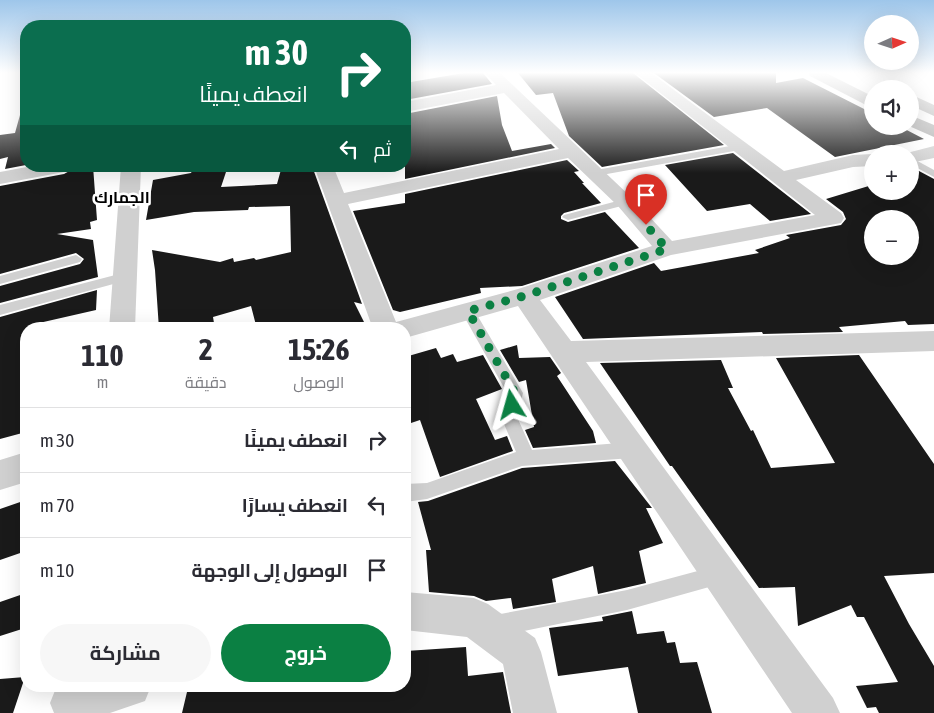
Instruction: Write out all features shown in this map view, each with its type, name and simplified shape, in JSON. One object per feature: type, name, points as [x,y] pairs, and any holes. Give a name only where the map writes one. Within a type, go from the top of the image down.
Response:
[{"type":"main road","points":[[919,124],[934,132]]},
{"type":"street","points":[[526,106],[625,202],[667,249]]},
{"type":"street","points":[[411,327],[524,296],[667,249],[834,218],[687,106]]},
{"type":"street","points":[[335,201],[572,152]]},
{"type":"street","points":[[919,156],[934,152]]},
{"type":"street","points":[[781,178],[864,161]]},
{"type":"street","points":[[0,178],[32,172]]},
{"type":"street","points":[[122,322],[130,172]]},
{"type":"street","points":[[325,172],[383,322]]},
{"type":"street","points":[[524,296],[818,713]]},
{"type":"street","points":[[563,352],[934,342]]},
{"type":"street","points":[[0,475],[20,469]]},
{"type":"street","points":[[411,612],[474,618],[521,652],[535,713]]},
{"type":"street","points":[[71,701],[106,692]]},
{"type":"lane","points":[[596,173],[741,147]]},
{"type":"lane","points":[[919,165],[934,174]]},
{"type":"lane","points":[[568,217],[625,202]]},
{"type":"lane","points":[[0,280],[76,259]]},
{"type":"lane","points":[[0,310],[123,277]]},
{"type":"lane","points":[[468,311],[515,393],[509,417],[527,458]]},
{"type":"lane","points":[[411,492],[428,491],[527,458],[632,450]]},
{"type":"lane","points":[[488,628],[628,600],[720,575]]},
{"type":"building","points":[[444,106],[499,106],[502,125],[512,151],[551,144],[555,148],[405,179],[405,172],[411,172],[411,113]]},
{"type":"building","points":[[558,106],[675,106],[724,145],[602,167],[569,136]]},
{"type":"building","points":[[699,106],[859,106],[864,109],[864,135],[916,135],[924,139],[894,145],[864,145],[864,151],[835,157],[767,108],[714,117]]},
{"type":"building","points":[[20,115],[20,166],[5,169],[8,157],[0,159],[0,135],[15,133]]},
{"type":"building","points":[[733,153],[811,214],[770,221],[750,204],[707,211],[665,165]]},
{"type":"building","points":[[567,160],[579,171],[574,172],[601,203],[564,213],[561,219],[568,222],[605,212],[639,248],[522,286],[480,288],[481,293],[400,312],[393,310],[353,211],[405,203],[405,194]]},
{"type":"building","points":[[919,171],[934,179],[934,324],[908,325],[905,321],[839,327],[843,332],[763,334],[762,332],[583,339],[555,297],[654,263],[661,271],[759,253],[755,250],[790,238],[786,235],[841,225],[846,219],[843,212],[826,199],[864,187],[864,200],[919,200]]},
{"type":"building","points":[[68,172],[93,172],[97,220],[90,222],[91,229],[57,234],[93,240],[98,277],[0,303],[0,286],[80,264],[84,259],[76,253],[0,274],[0,186]]},
{"type":"building","points":[[226,172],[221,187],[277,184],[280,172],[314,172],[362,304],[354,302],[364,322],[255,322],[251,306],[213,317],[214,322],[159,322],[152,250],[220,262],[233,258],[234,262],[254,258],[256,260],[291,252],[290,206],[249,207],[248,210],[194,212],[146,220],[153,180],[191,173]]},
{"type":"building","points":[[97,290],[96,310],[43,322],[20,322],[20,434],[0,439],[0,317]]},
{"type":"building","points":[[517,345],[519,358],[550,357],[561,373],[557,376],[593,431],[596,443],[533,448],[525,430],[534,427],[526,380],[519,382],[500,350]]},
{"type":"building","points":[[436,348],[441,358],[453,354],[457,362],[483,355],[502,389],[476,399],[495,440],[507,436],[513,451],[440,477],[420,420],[411,423],[411,355]]},
{"type":"building","points":[[859,355],[934,464],[934,573],[884,576],[934,666],[934,713],[879,713],[876,707],[867,708],[856,686],[898,682],[864,617],[857,617],[851,605],[798,626],[795,587],[759,588],[672,466],[670,466],[600,363],[721,360],[733,388],[728,388],[751,431],[753,430],[771,468],[835,463],[776,358]]},
{"type":"building","points":[[615,461],[652,508],[646,508],[663,543],[639,551],[646,583],[598,594],[593,566],[552,579],[556,602],[513,609],[511,598],[486,601],[474,596],[429,592],[426,550],[431,550],[418,502],[428,501],[522,468]]},
{"type":"building","points":[[20,502],[20,553],[0,560],[0,509]]},
{"type":"building","points":[[20,595],[20,630],[0,636],[0,602]]},
{"type":"building","points":[[632,611],[637,634],[664,631],[667,643],[675,642],[680,663],[697,662],[712,713],[638,713],[628,667],[558,676],[549,628],[603,621],[602,617]]},
{"type":"building","points":[[466,647],[468,676],[503,672],[511,713],[182,713],[187,692],[411,692],[411,651]]},
{"type":"building","points":[[20,677],[20,692],[13,713],[0,713],[0,679]]},
{"type":"district","name":"الجمارك","points":[[122,197]]},
{"type":"route","points":[[512,405],[515,393],[468,311],[524,296],[667,249],[646,225]]}]
